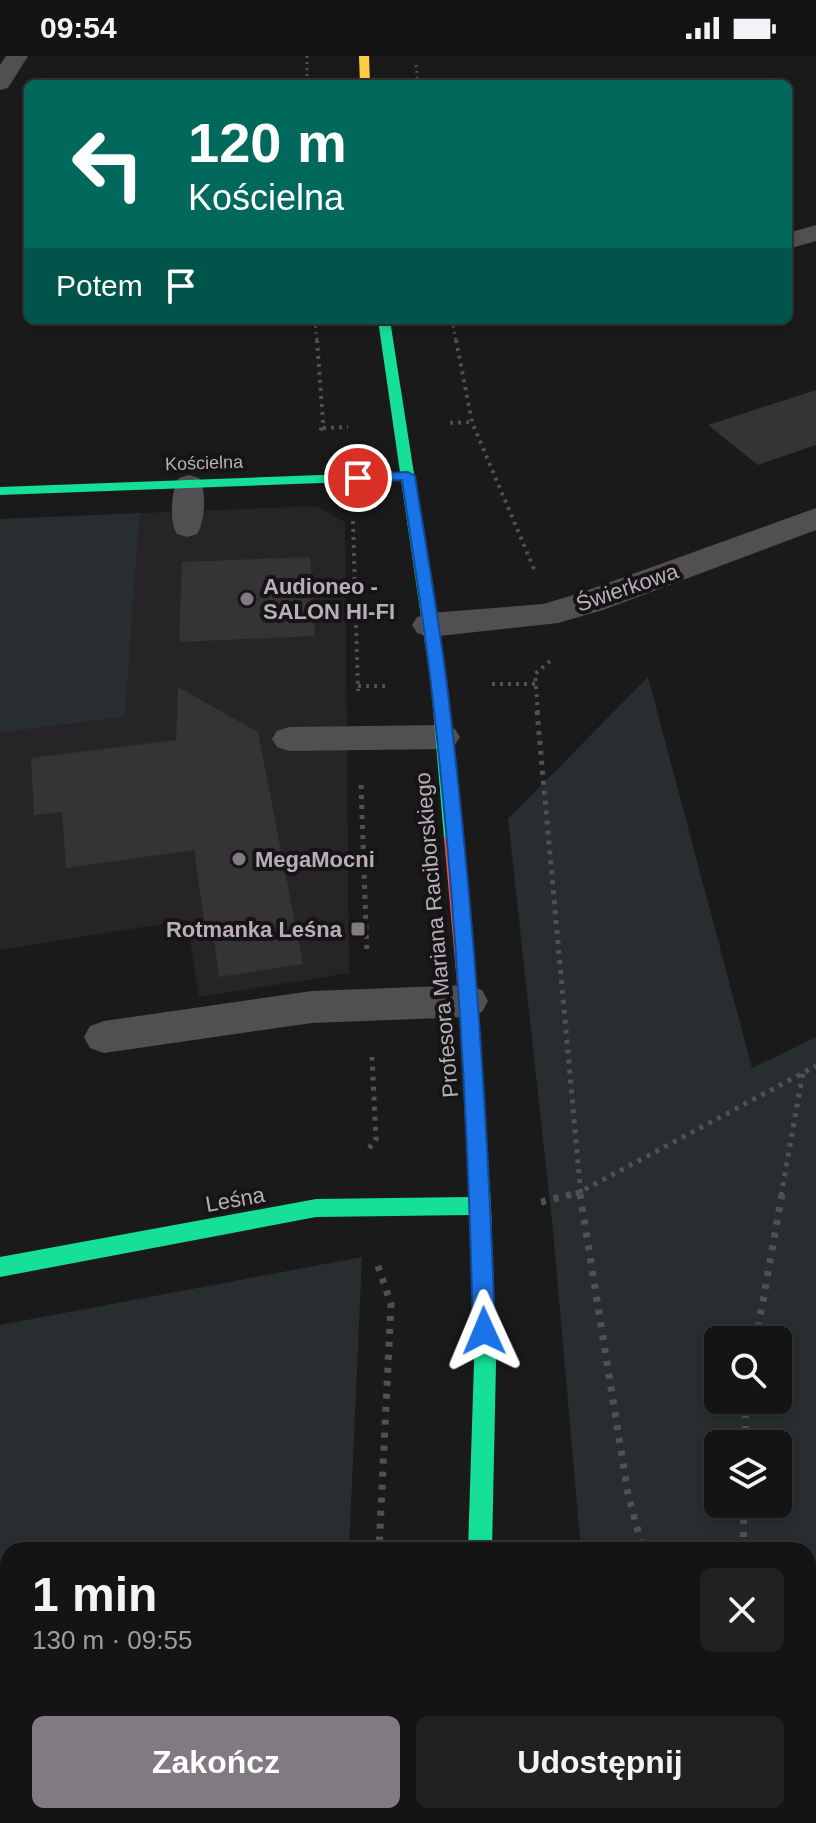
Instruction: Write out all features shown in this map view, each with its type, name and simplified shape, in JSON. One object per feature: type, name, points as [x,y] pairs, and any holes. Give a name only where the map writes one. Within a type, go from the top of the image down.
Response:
[{"type":"main road","points":[[364,56],[365,80]]},
{"type":"main road","name":"Profesora Mariana Raciborskiego","points":[[385,324],[430,625],[468,1001],[481,1206],[485,1363],[480,1542]]},
{"type":"main road","name":"Kościelna","points":[[0,491],[408,476]]},
{"type":"main road","name":"Leśna","points":[[0,1267],[316,1208],[481,1206]]},
{"type":"street","points":[[0,83],[17,56]]},
{"type":"street","points":[[792,240],[816,233]]},
{"type":"street","name":"Świerkowa","points":[[430,625],[545,615],[590,602],[816,518]]},
{"type":"lane","points":[[187,528],[189,484]]},
{"type":"lane","points":[[289,739],[443,737]]},
{"type":"lane","points":[[104,1037],[312,1007],[468,1001]]},
{"type":"path","points":[[307,56],[307,80]]},
{"type":"path","points":[[453,324],[472,422],[541,588],[550,662],[535,674],[535,684],[580,1192],[628,1494],[641,1542]]},
{"type":"path","points":[[481,1206],[532,1205],[580,1192],[816,1066]]},
{"type":"path","points":[[758,1326],[803,1071]]},
{"type":"path","points":[[371,1262],[381,1268],[391,1304],[379,1542]]},
{"type":"path","points":[[743,1542],[744,1518]]},
{"type":"shaded area","points":[[316,506],[345,522],[349,973],[199,997],[187,920],[0,950],[0,733],[125,717],[140,513]]},
{"type":"shaded area","points":[[140,513],[125,717],[0,733],[0,519]]},
{"type":"shaded area","points":[[648,677],[752,1068],[816,1037],[816,1542],[580,1542],[553,1231],[508,819]]},
{"type":"shaded area","points":[[362,1257],[349,1542],[0,1542],[0,1325]]},
{"type":"building","points":[[816,390],[816,445],[758,465],[708,425]]},
{"type":"building","name":"Audioneo - SALON HI-FI","points":[[310,557],[315,636],[179,642],[182,562]]},
{"type":"building","name":"MegaMocni","points":[[178,687],[258,732],[303,964],[219,977],[214,939],[207,940],[194,850],[66,868],[62,812],[34,815],[31,758],[176,740]]},
{"type":"traffic: fast","points":[[385,324],[439,685],[453,838]]},
{"type":"traffic: fast","points":[[0,491],[408,476]]},
{"type":"traffic: fast","points":[[470,1028],[481,1206],[485,1363],[480,1542]]},
{"type":"traffic: fast","points":[[0,1267],[316,1208],[481,1206]]},
{"type":"traffic: slow","points":[[364,56],[365,80]]},
{"type":"traffic: jam","points":[[453,838],[470,1028]]},
{"type":"place","name":"Audioneo - SALON HI-FI","points":[[247,599]]},
{"type":"place","name":"MegaMocni","points":[[239,859]]},
{"type":"place","name":"Rotmanka Leśna","points":[[358,929]]},
{"type":"route","points":[[358,478],[408,476],[439,685],[468,1001],[481,1206],[484,1331]]}]
